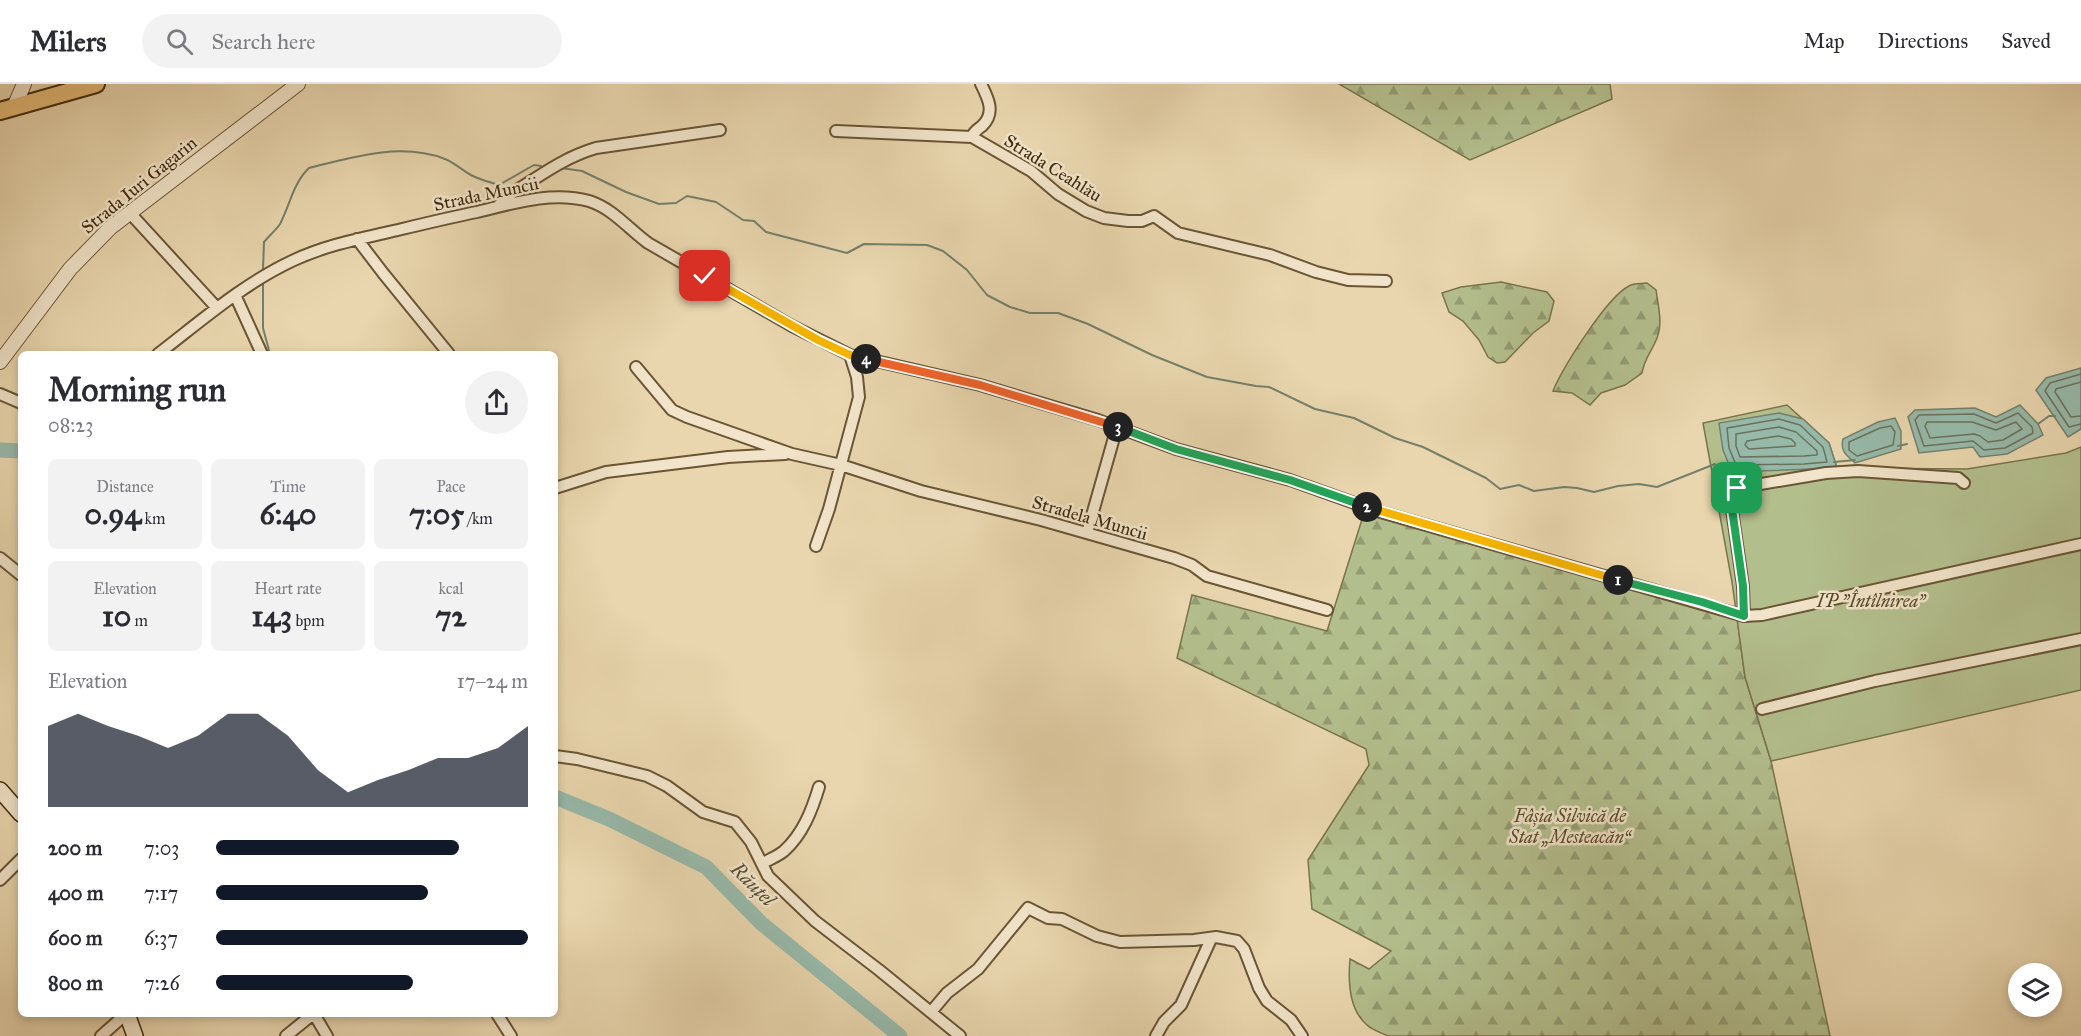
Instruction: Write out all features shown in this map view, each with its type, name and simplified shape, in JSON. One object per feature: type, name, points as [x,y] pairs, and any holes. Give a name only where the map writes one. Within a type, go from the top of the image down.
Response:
[{"type":"main road","points":[[7,109],[96,84]]},
{"type":"main road","points":[[0,790],[18,811]]},
{"type":"main road","points":[[128,1017],[135,1036]]},
{"type":"street","points":[[7,109],[24,84]]},
{"type":"street","name":"Strada Iuri Gagarin","points":[[0,362],[70,269],[95,243],[129,212],[298,84]]},
{"type":"street","points":[[972,137],[974,131],[983,125],[990,115],[988,99],[981,84]]},
{"type":"street","points":[[499,205],[513,191],[580,153],[596,148],[720,130]]},
{"type":"street","name":"Strada Ceahlău","points":[[836,131],[972,137],[1031,171],[1058,194],[1093,214],[1128,221],[1142,221],[1154,216],[1178,233],[1270,255],[1316,272],[1348,280],[1386,281]]},
{"type":"street","name":"Strada Muncii","points":[[162,351],[235,295],[291,261],[329,245],[499,205],[556,197],[576,198],[606,208],[631,231],[675,259],[818,340],[850,355],[980,385],[1117,427],[1176,449],[1290,480],[1377,512],[1744,616]]},
{"type":"street","points":[[129,212],[217,308]]},
{"type":"street","points":[[357,239],[447,351]]},
{"type":"street","points":[[235,295],[261,351]]},
{"type":"street","points":[[816,546],[829,509],[859,397],[857,377],[850,355]]},
{"type":"street","name":"Stradela Muncii","points":[[636,367],[664,401],[678,413],[792,454],[841,465],[921,491],[1087,533],[1174,558],[1192,565],[1208,576],[1327,610]]},
{"type":"street","points":[[0,394],[18,402]]},
{"type":"street","points":[[1087,533],[1117,427]]},
{"type":"street","points":[[558,487],[606,472],[728,457],[792,454]]},
{"type":"street","points":[[1964,483],[1958,478],[1858,471],[1826,473],[1737,488],[1733,492],[1731,502],[1743,586],[1744,616],[1762,615],[2081,544]]},
{"type":"street","points":[[0,558],[18,572]]},
{"type":"street","points":[[1762,709],[1875,681],[2081,639]]},
{"type":"street","points":[[558,757],[618,768],[655,779],[704,812],[735,822],[745,833],[768,876],[815,921],[960,1036]]},
{"type":"street","points":[[763,863],[782,852],[797,837],[813,807],[819,787]]},
{"type":"street","points":[[0,880],[18,862]]},
{"type":"street","points":[[931,1012],[946,993],[978,969],[1028,908],[1048,918],[1062,919],[1097,936],[1120,942],[1222,938],[1237,942],[1244,949],[1258,988],[1267,1001],[1290,1020],[1302,1036]]},
{"type":"street","points":[[1156,1036],[1164,1022],[1181,1005],[1211,939]]},
{"type":"street","points":[[101,1036],[123,1017]]},
{"type":"street","points":[[286,1036],[310,1017]]},
{"type":"street","points":[[316,1017],[327,1036]]},
{"type":"street","points":[[499,1017],[511,1036]]},
{"type":"green space","points":[[1339,84],[1610,84],[1612,99],[1470,160]]},
{"type":"green space","points":[[1501,282],[1547,292],[1554,301],[1549,321],[1533,333],[1505,362],[1497,363],[1488,357],[1479,340],[1463,321],[1449,312],[1442,293],[1461,287]]},
{"type":"green space","points":[[1647,283],[1656,290],[1660,326],[1642,373],[1625,385],[1601,393],[1590,405],[1572,393],[1553,391],[1576,350],[1609,304],[1629,286]]},
{"type":"green space","name":"IP \"Întîlnirea\"","points":[[1787,405],[1829,443],[1837,468],[1967,469],[2066,453],[2081,447],[2081,690],[1771,761],[1745,677],[1732,582],[1703,423]]},
{"type":"green space","name":"Fâșia Silvică de Stat „Mesteacăn“","points":[[1364,513],[1737,617],[1745,677],[1771,761],[1830,1036],[1388,1036],[1367,1025],[1361,1019],[1351,995],[1350,959],[1369,969],[1391,951],[1312,909],[1308,860],[1369,765],[1366,749],[1177,658],[1192,595],[1327,631]]},
{"type":"water","points":[[2081,368],[2081,429],[2068,437],[2036,390],[2046,378]]},
{"type":"water","points":[[2020,405],[2038,424],[2043,435],[2007,454],[1980,457],[1973,447],[1919,453],[1908,417],[1915,410],[1975,408],[1996,417]]},
{"type":"water","points":[[1779,413],[1803,419],[1829,443],[1837,468],[1732,472],[1723,450],[1719,423]]},
{"type":"water","points":[[1895,418],[1901,431],[1901,449],[1855,463],[1844,452],[1843,439],[1878,422]]},
{"type":"waterway","points":[[263,269],[264,242],[280,224],[295,187],[309,168],[377,153],[411,152],[445,159],[473,176],[499,185],[534,165],[541,166]]},
{"type":"waterway","points":[[561,168],[582,171],[626,192],[659,204],[676,203],[687,196],[716,202],[743,220],[754,221],[766,232],[847,253],[864,244],[927,245],[943,251],[967,270],[987,295],[1010,307],[1030,313],[1058,313],[1207,377],[1269,387],[1315,409],[1354,418],[1395,438],[1423,447],[1486,478],[1500,489],[1519,485],[1534,491],[1564,487],[1594,492],[1639,484],[1657,487],[1715,464]]},
{"type":"waterway","points":[[263,284],[263,328],[269,351]]},
{"type":"waterway","points":[[2038,424],[2049,416],[2055,416]]},
{"type":"waterway","points":[[1898,446],[1907,444]]},
{"type":"waterway","name":"Răuțel","points":[[0,450],[18,451]]},
{"type":"waterway","points":[[1834,462],[1855,460]]},
{"type":"waterway","name":"Răuțel","points":[[558,798],[609,819],[706,867],[761,923],[900,1036]]},
{"type":"route","points":[[705,276],[792,326],[850,355],[980,385],[1098,420],[1176,449],[1290,480],[1377,512],[1702,602],[1744,616],[1743,586],[1731,502],[1733,492],[1737,488]]}]
